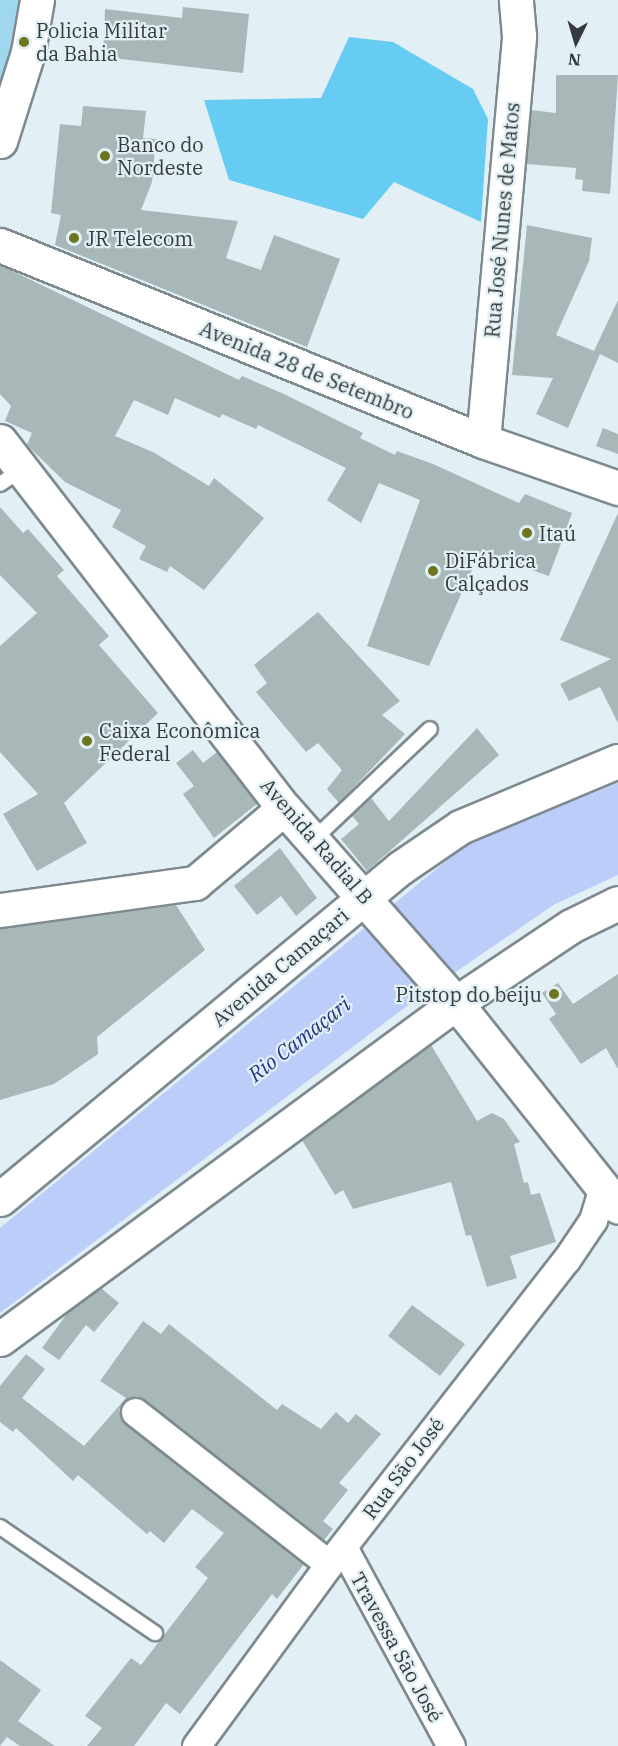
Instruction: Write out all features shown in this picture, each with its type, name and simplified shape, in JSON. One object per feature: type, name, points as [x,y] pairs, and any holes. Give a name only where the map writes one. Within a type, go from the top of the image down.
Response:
[{"type":"street","points":[[0,141],[28,52],[37,0]]},
{"type":"street","name":"Rua José Nunes de Matos","points":[[483,441],[519,36],[516,0]]},
{"type":"street","name":"Avenida 28 de Setembro","points":[[0,245],[483,441],[618,488]]},
{"type":"street","name":"Avenida Radial B","points":[[0,441],[11,476],[284,808],[371,903],[450,998],[610,1197]]},
{"type":"street","name":"Avenida Camaçari","points":[[0,1199],[371,903],[460,827],[618,761]]},
{"type":"street","points":[[0,910],[195,883],[284,808]]},
{"type":"street","points":[[0,1339],[450,998],[571,926],[618,903]]},
{"type":"street","name":"Rua São José","points":[[196,1746],[336,1556],[566,1260],[610,1197]]},
{"type":"street","points":[[135,1412],[336,1556]]},
{"type":"street","name":"Travessa São José","points":[[336,1556],[451,1746]]},
{"type":"lane","points":[[313,840],[430,729]]},
{"type":"lane","points":[[0,1527],[155,1633]]},
{"type":"shaded area","points":[[0,0],[26,0],[0,84]]},
{"type":"shaded area","points":[[349,37],[393,42],[473,89],[488,119],[481,222],[394,182],[363,219],[229,180],[204,100],[321,98]]},
{"type":"water","name":"Rio Camaçari","points":[[618,783],[618,875],[555,904],[415,1000],[0,1313],[0,1228],[469,842]]},
{"type":"building","points":[[183,7],[249,14],[243,73],[103,57],[105,9],[182,18]]},
{"type":"building","points":[[556,75],[618,75],[610,194],[582,191],[583,180],[575,179],[576,168],[526,164],[531,110],[556,113]]},
{"type":"building","points":[[83,106],[146,111],[143,138],[156,139],[152,182],[141,210],[238,221],[226,258],[261,270],[274,235],[340,259],[307,347],[55,245],[61,215],[51,213],[60,124],[81,126]]},
{"type":"building","points":[[527,225],[592,238],[589,261],[556,335],[594,351],[618,300],[618,363],[600,354],[568,428],[536,414],[553,378],[512,375]]},
{"type":"building","points":[[0,265],[239,380],[242,376],[284,394],[363,433],[360,438],[395,455],[397,451],[433,464],[519,503],[525,494],[572,513],[549,576],[480,552],[429,666],[367,646],[420,500],[379,483],[361,523],[327,500],[346,468],[258,425],[256,429],[222,414],[220,418],[175,398],[168,415],[134,400],[115,436],[153,452],[209,486],[214,478],[264,518],[204,590],[170,566],[167,572],[139,559],[146,546],[112,527],[121,510],[65,482],[27,445],[32,433],[5,421],[11,406],[0,394]]},
{"type":"building","points":[[603,428],[618,434],[618,454],[596,446]]},
{"type":"building","points":[[0,507],[23,533],[28,529],[64,570],[57,576],[109,636],[99,645],[158,713],[64,803],[87,843],[37,871],[3,814],[38,794],[0,752],[0,646],[37,613],[0,575]]},
{"type":"building","points":[[618,513],[618,723],[600,687],[569,701],[560,684],[611,659],[560,640]]},
{"type":"building","points":[[318,612],[400,701],[382,715],[405,734],[339,803],[327,789],[342,770],[318,743],[306,752],[256,692],[267,683],[254,665]]},
{"type":"building","points":[[477,728],[499,755],[367,871],[341,839],[359,824],[352,816],[371,798],[389,821]]},
{"type":"building","points":[[193,750],[203,763],[217,752],[257,804],[214,838],[183,794],[194,786],[176,763]]},
{"type":"building","points":[[280,848],[317,898],[296,916],[281,896],[257,915],[234,886]]},
{"type":"building","points":[[176,905],[205,950],[97,1037],[98,1054],[54,1084],[0,1100],[0,928]]},
{"type":"building","points":[[618,974],[618,1069],[606,1048],[581,1064],[549,1019],[556,1014],[542,993],[558,983],[573,1004]]},
{"type":"building","points":[[431,1045],[477,1121],[492,1113],[504,1119],[520,1142],[514,1144],[524,1183],[528,1182],[531,1195],[540,1193],[556,1242],[510,1256],[517,1278],[487,1287],[471,1235],[466,1236],[451,1182],[353,1209],[343,1190],[335,1195],[302,1140]]},
{"type":"building","points":[[101,1288],[119,1303],[94,1332],[86,1325],[59,1360],[42,1348],[69,1311]]},
{"type":"building","points":[[412,1305],[465,1344],[440,1376],[388,1336]]},
{"type":"building","points":[[143,1321],[161,1334],[169,1324],[277,1410],[282,1404],[321,1429],[336,1412],[348,1423],[356,1414],[381,1434],[339,1483],[348,1490],[323,1521],[333,1529],[324,1540],[145,1400],[137,1396],[123,1402],[119,1410],[125,1424],[304,1564],[277,1599],[272,1594],[180,1714],[166,1703],[134,1746],[87,1746],[102,1728],[85,1716],[131,1658],[141,1665],[208,1578],[195,1567],[224,1533],[192,1509],[164,1543],[150,1531],[147,1534],[78,1475],[73,1481],[16,1428],[13,1432],[0,1422],[0,1386],[26,1354],[45,1369],[22,1398],[84,1446],[126,1398],[100,1381]]},
{"type":"building","points":[[0,1660],[41,1690],[18,1721],[55,1746],[20,1746],[7,1737],[0,1746]]},
{"type":"place","name":"Policia Militar da Bahia","points":[[24,42]]},
{"type":"place","name":"Banco do Nordeste","points":[[105,156]]},
{"type":"place","name":"JR Telecom","points":[[74,238]]},
{"type":"place","name":"Itaú","points":[[527,533]]},
{"type":"place","name":"DiFábrica Calçados","points":[[433,571]]},
{"type":"place","name":"Caixa Econômica Federal","points":[[87,741]]},
{"type":"place","name":"Pitstop do beiju","points":[[554,994]]}]
